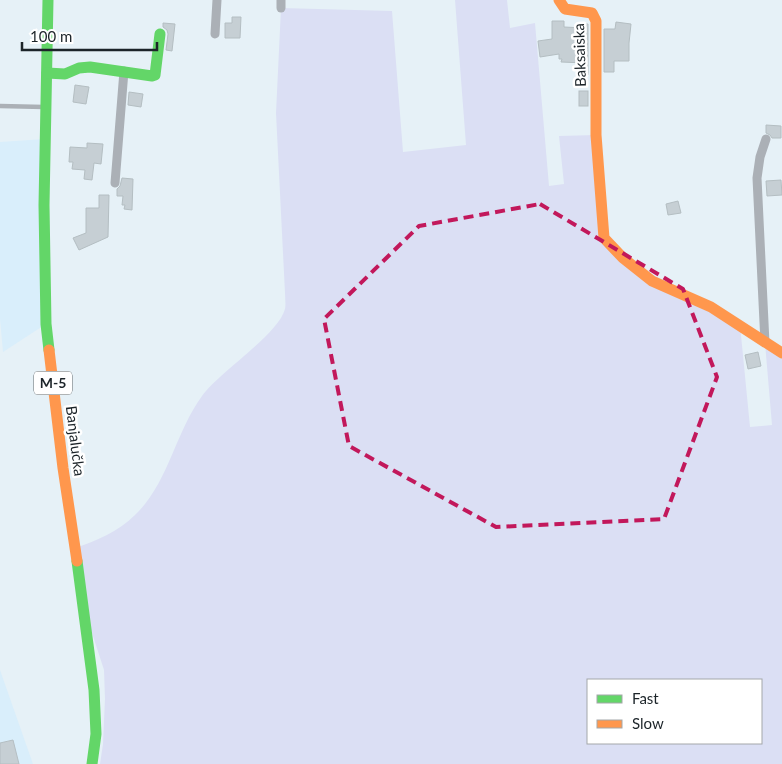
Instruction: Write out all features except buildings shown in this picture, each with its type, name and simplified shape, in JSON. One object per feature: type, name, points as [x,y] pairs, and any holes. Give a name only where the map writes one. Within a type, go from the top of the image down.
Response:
[{"type":"main road","name":"Banjalučka","points":[[48,0],[44,206],[46,324],[63,468],[85,611],[94,690],[96,734],[92,764]]},
{"type":"main road","name":"Baksaiska","points":[[559,0],[566,9],[592,14],[595,17],[596,135],[601,212],[606,240],[646,277],[661,286],[700,301],[740,325],[765,343]]},
{"type":"main road","points":[[47,73],[65,74],[78,68],[90,67],[155,75],[160,34]]},
{"type":"main road","points":[[765,343],[782,353]]},
{"type":"street","points":[[215,34],[217,0]]},
{"type":"street","points":[[115,183],[124,70]]},
{"type":"street","points":[[765,343],[757,178],[760,157],[766,139]]},
{"type":"lane","points":[[0,106],[46,107]]},
{"type":"highlighted area","points":[[540,204],[683,289],[717,377],[664,519],[496,527],[349,446],[324,319],[419,226]]},
{"type":"shaded area","points":[[455,0],[507,0],[510,28],[535,23],[549,186],[564,184],[559,136],[596,135],[604,238],[624,258],[740,325],[750,427],[772,425],[765,343],[782,353],[782,764],[100,764],[105,699],[104,670],[85,611],[75,548],[115,531],[129,521],[146,503],[156,489],[185,426],[202,396],[210,386],[272,330],[285,309],[276,113],[281,8],[392,11],[403,152],[466,145]]},
{"type":"shaded area","points":[[45,139],[46,324],[3,352],[0,319],[0,142]]},
{"type":"shaded area","points":[[0,670],[33,764],[0,764]]},
{"type":"traffic: fast","points":[[48,0],[44,205],[46,324],[49,350]]},
{"type":"traffic: fast","points":[[47,73],[65,74],[79,68],[90,67],[155,75],[160,34]]},
{"type":"traffic: fast","points":[[77,561],[94,690],[96,734],[92,764]]},
{"type":"traffic: slow","points":[[559,0],[565,9],[592,13],[596,21],[596,135],[604,238],[623,258],[652,281],[711,307],[782,353]]},
{"type":"traffic: slow","points":[[49,350],[63,468],[77,561]]}]
